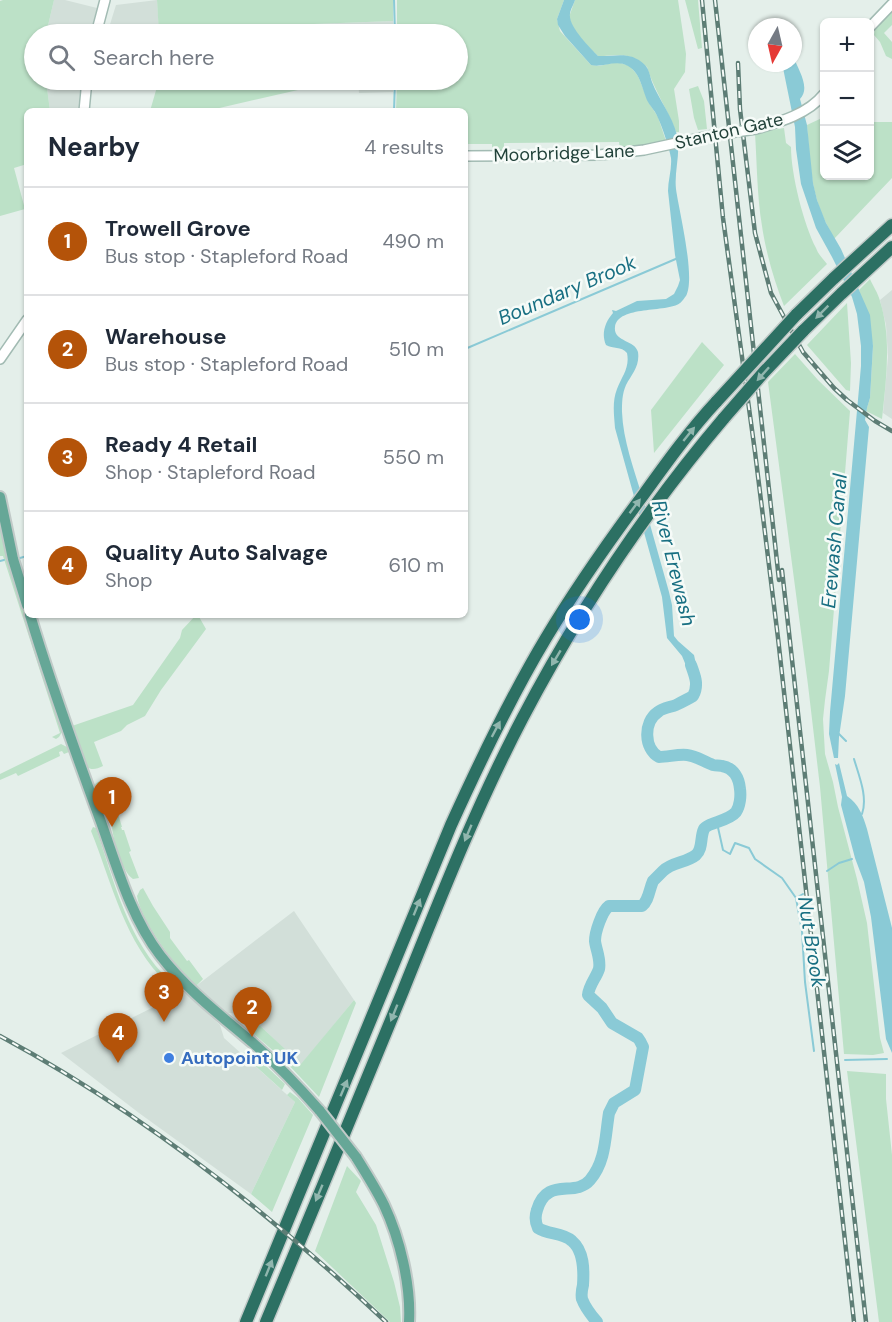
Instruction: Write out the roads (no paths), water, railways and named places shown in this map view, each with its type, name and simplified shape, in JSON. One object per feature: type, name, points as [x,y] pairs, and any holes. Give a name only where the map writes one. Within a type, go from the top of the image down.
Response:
[{"type":"highway","points":[[246,1322],[473,776],[547,637],[607,544],[676,449],[717,400],[796,315],[892,225]]},
{"type":"highway","points":[[266,1322],[448,880],[489,786],[551,665],[620,555],[674,480],[724,418],[803,331],[892,247]]},
{"type":"main road","points":[[0,497],[13,559],[24,595]]},
{"type":"main road","points":[[31,618],[84,779],[138,920],[171,969],[196,995],[280,1068],[320,1111],[356,1157],[385,1207],[397,1241],[407,1276],[409,1322]]},
{"type":"street","points":[[99,24],[105,0]]},
{"type":"street","points":[[874,23],[892,4]]},
{"type":"street","points":[[84,108],[86,90]]},
{"type":"street","name":"Stanton Gate","points":[[662,147],[708,136],[756,129],[784,120],[807,109],[820,98]]},
{"type":"street","name":"Moorbridge Lane","points":[[468,156],[599,155],[662,147]]},
{"type":"street","points":[[0,359],[24,324]]},
{"type":"water","points":[[564,0],[575,0],[570,14],[572,24],[598,56],[634,57],[646,67],[677,135],[676,189],[686,244],[689,287],[681,303],[625,315],[618,320],[615,332],[617,336],[633,345],[638,352],[637,366],[623,395],[624,433],[669,592],[674,636],[694,655],[701,677],[692,680],[682,656],[667,638],[662,597],[615,428],[614,399],[626,368],[627,353],[622,349],[606,345],[604,337],[606,324],[613,313],[612,310],[616,311],[637,301],[666,299],[674,294],[678,286],[680,280],[668,191],[671,158],[660,122],[648,102],[636,73],[623,64],[591,65],[565,36],[557,19]]},
{"type":"water","points":[[784,72],[800,72],[804,84],[803,95],[800,99],[807,125],[817,200],[870,315],[873,346],[870,398],[865,420],[869,427],[838,758],[834,758],[829,734],[830,712],[861,346],[857,314],[852,297],[816,228],[801,184],[795,127]]},
{"type":"water","points":[[839,763],[847,796],[858,807],[865,824],[892,928],[892,1053],[886,1039],[871,917],[864,882],[841,805],[842,797],[835,764]]},
{"type":"waterway","points":[[394,0],[395,24]]},
{"type":"waterway","points":[[394,108],[395,90]]},
{"type":"waterway","name":"Boundary Brook","points":[[468,348],[678,258]]},
{"type":"waterway","name":"Boundary Brook","points":[[20,558],[24,557]]},
{"type":"waterway","name":"Boundary Brook","points":[[0,561],[4,560]]},
{"type":"waterway","name":"River Erewash","points":[[597,1322],[582,1299],[583,1267],[579,1250],[568,1238],[538,1228],[536,1214],[547,1194],[554,1190],[577,1188],[590,1180],[602,1157],[609,1113],[614,1103],[635,1090],[643,1047],[638,1038],[612,1023],[602,1008],[588,995],[599,969],[595,941],[601,917],[609,906],[642,906],[648,898],[653,881],[667,868],[696,855],[700,850],[704,829],[733,815],[739,804],[738,781],[730,769],[691,756],[659,757],[650,748],[647,735],[653,716],[693,696],[695,692],[695,677],[691,665]]},
{"type":"waterway","points":[[837,732],[846,741]]},
{"type":"waterway","points":[[854,759],[863,794],[862,814]]},
{"type":"waterway","name":"Nut Brook","points":[[717,823],[723,850],[730,854],[735,843],[749,848],[755,859],[782,878],[796,898],[802,931],[805,982],[814,1051]]},
{"type":"waterway","points":[[827,871],[839,863],[852,859]]},
{"type":"waterway","points":[[796,898],[803,894]]},
{"type":"waterway","name":"Nut Brook","points":[[845,1060],[887,1059]]},
{"type":"railway","points":[[702,0],[723,218],[778,638],[854,1322]]},
{"type":"railway","points":[[715,0],[779,580]]},
{"type":"railway","points":[[738,63],[740,109],[755,233],[771,293],[803,352],[834,388],[875,421],[892,431]]},
{"type":"railway","points":[[782,570],[866,1322]]},
{"type":"railway","points":[[0,1036],[103,1097],[202,1166],[250,1203],[342,1281],[386,1322]]},
{"type":"place","name":"Trowell Grove","points":[[112,827]]},
{"type":"place","name":"Ready 4 Retail","points":[[164,1022]]},
{"type":"place","name":"Warehouse","points":[[252,1037]]},
{"type":"place","name":"Autopoint UK","points":[[169,1058]]},
{"type":"place","name":"Quality Auto Salvage","points":[[118,1063]]},
{"type":"water label","name":"Erewash Canal","points":[[834,541]]}]
